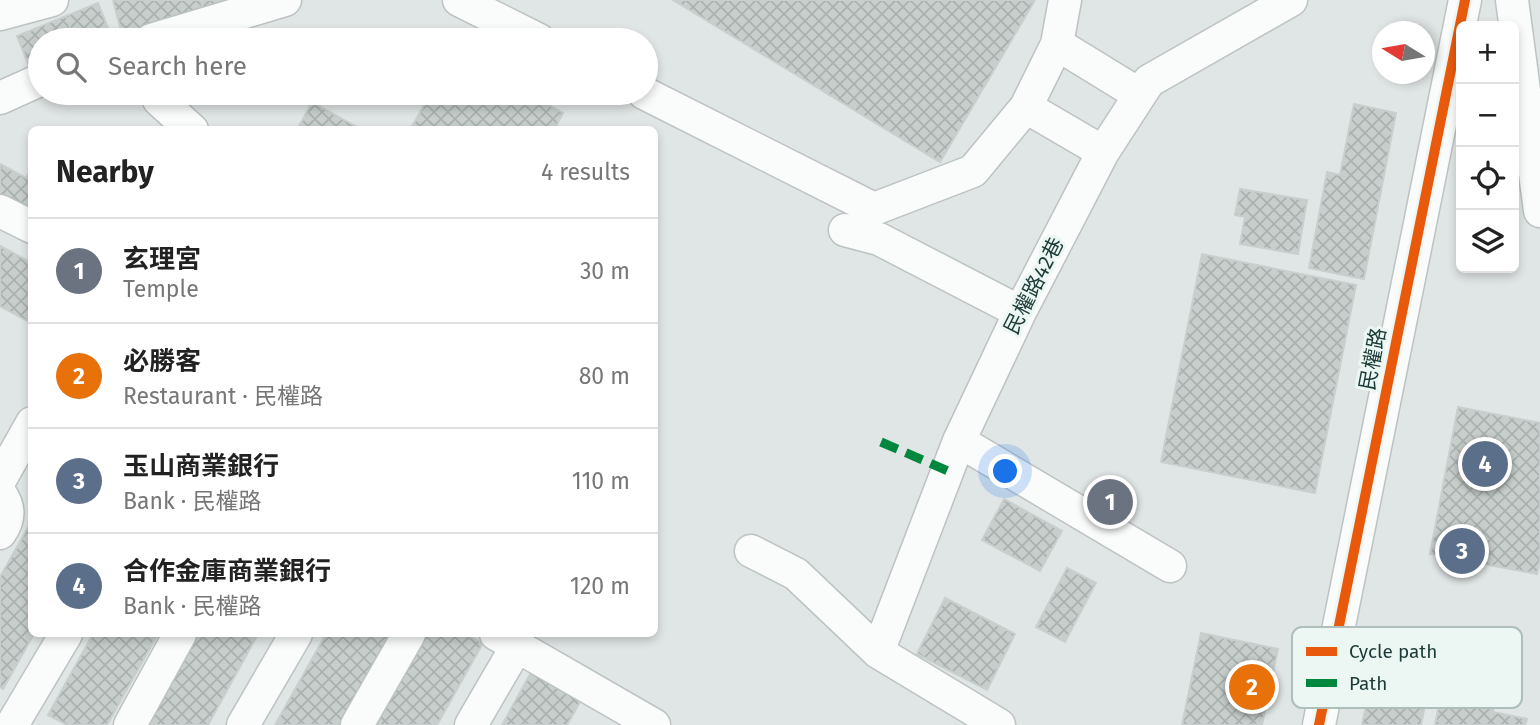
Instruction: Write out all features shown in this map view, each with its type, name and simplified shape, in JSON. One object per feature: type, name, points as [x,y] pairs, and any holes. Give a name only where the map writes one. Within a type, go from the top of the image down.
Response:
[{"type":"street","points":[[0,14],[52,0]]},
{"type":"street","points":[[191,28],[285,0]]},
{"type":"street","points":[[459,0],[515,28]]},
{"type":"street","points":[[658,100],[874,209],[973,171],[1026,107],[1057,44],[1065,0]]},
{"type":"street","name":"民權路42巷","points":[[878,652],[959,441],[1020,312],[1103,152],[1149,81],[1291,0]]},
{"type":"street","name":"民權路","points":[[1339,627],[1465,0]]},
{"type":"street","points":[[1512,0],[1540,211]]},
{"type":"street","points":[[1057,44],[1140,95]]},
{"type":"street","points":[[0,99],[28,86]]},
{"type":"street","points":[[164,105],[187,126]]},
{"type":"street","points":[[1026,107],[1103,152]]},
{"type":"street","points":[[817,157],[893,200]]},
{"type":"street","points":[[0,211],[28,226]]},
{"type":"street","points":[[845,230],[879,239],[1020,312]]},
{"type":"street","points":[[0,480],[28,431]]},
{"type":"street","points":[[959,441],[1170,566]]},
{"type":"street","points":[[0,493],[8,514],[0,533]]},
{"type":"street","points":[[751,551],[796,574],[878,652],[999,725]]},
{"type":"street","points":[[18,716],[64,637]]},
{"type":"street","points":[[130,725],[178,637]]},
{"type":"street","points":[[243,725],[294,637]]},
{"type":"street","points":[[358,725],[406,637]]},
{"type":"street","points":[[471,725],[506,640],[654,725]]},
{"type":"building","points":[[113,0],[201,0],[205,19],[168,28],[120,28]]},
{"type":"building","points":[[201,0],[283,0],[205,19]]},
{"type":"building","points":[[673,0],[1035,0],[940,162]]},
{"type":"building","points":[[98,3],[108,28],[70,28],[66,16]]},
{"type":"building","points":[[66,16],[70,28],[37,28]]},
{"type":"building","points":[[28,32],[28,64],[17,36]]},
{"type":"building","points":[[1354,104],[1396,113],[1364,279],[1309,268],[1327,172],[1340,175]]},
{"type":"building","points":[[310,105],[317,105],[355,126],[299,126]]},
{"type":"building","points":[[424,105],[549,105],[563,113],[556,126],[412,126]]},
{"type":"building","points":[[0,164],[26,178],[28,174],[28,220],[0,205]]},
{"type":"building","points":[[1240,189],[1307,200],[1298,254],[1240,244],[1245,217],[1235,215]]},
{"type":"building","points":[[0,246],[28,261],[28,319],[0,306]]},
{"type":"building","points":[[1202,254],[1356,285],[1315,493],[1161,462]]},
{"type":"building","points":[[1458,407],[1540,423],[1540,560],[1537,574],[1430,554]]},
{"type":"building","points":[[1004,499],[1062,531],[1040,571],[982,540]]},
{"type":"building","points":[[28,527],[28,637],[32,637],[3,689],[0,687],[0,577]]},
{"type":"building","points":[[1067,568],[1096,583],[1065,642],[1036,627]]},
{"type":"building","points":[[945,598],[1015,634],[987,690],[917,654]]},
{"type":"building","points":[[1201,633],[1278,649],[1262,725],[1182,725]]},
{"type":"building","points":[[91,637],[156,637],[107,725],[67,725],[48,715]]},
{"type":"building","points":[[191,637],[256,637],[208,725],[143,725]]},
{"type":"building","points":[[324,637],[389,637],[340,725],[275,725]]},
{"type":"building","points":[[421,637],[471,637],[483,643],[437,725],[372,725]]},
{"type":"building","points":[[534,667],[584,695],[567,725],[502,725]]},
{"type":"building","points":[[1366,708],[1424,708],[1421,725],[1362,725]]},
{"type":"building","points":[[1438,708],[1494,708],[1493,712],[1527,719],[1525,725],[1435,725]]},
{"type":"marked path","points":[[881,442],[948,471]]},
{"type":"cycle path","points":[[1339,627],[1465,0]]},
{"type":"cycle path","points":[[1319,725],[1322,708]]},
{"type":"place","name":"合作金庫商業銀行","points":[[1485,464]]},
{"type":"place","name":"玄理宮","points":[[1110,502]]},
{"type":"place","name":"玉山商業銀行","points":[[1462,551]]},
{"type":"place","name":"必勝客","points":[[1252,687]]}]
